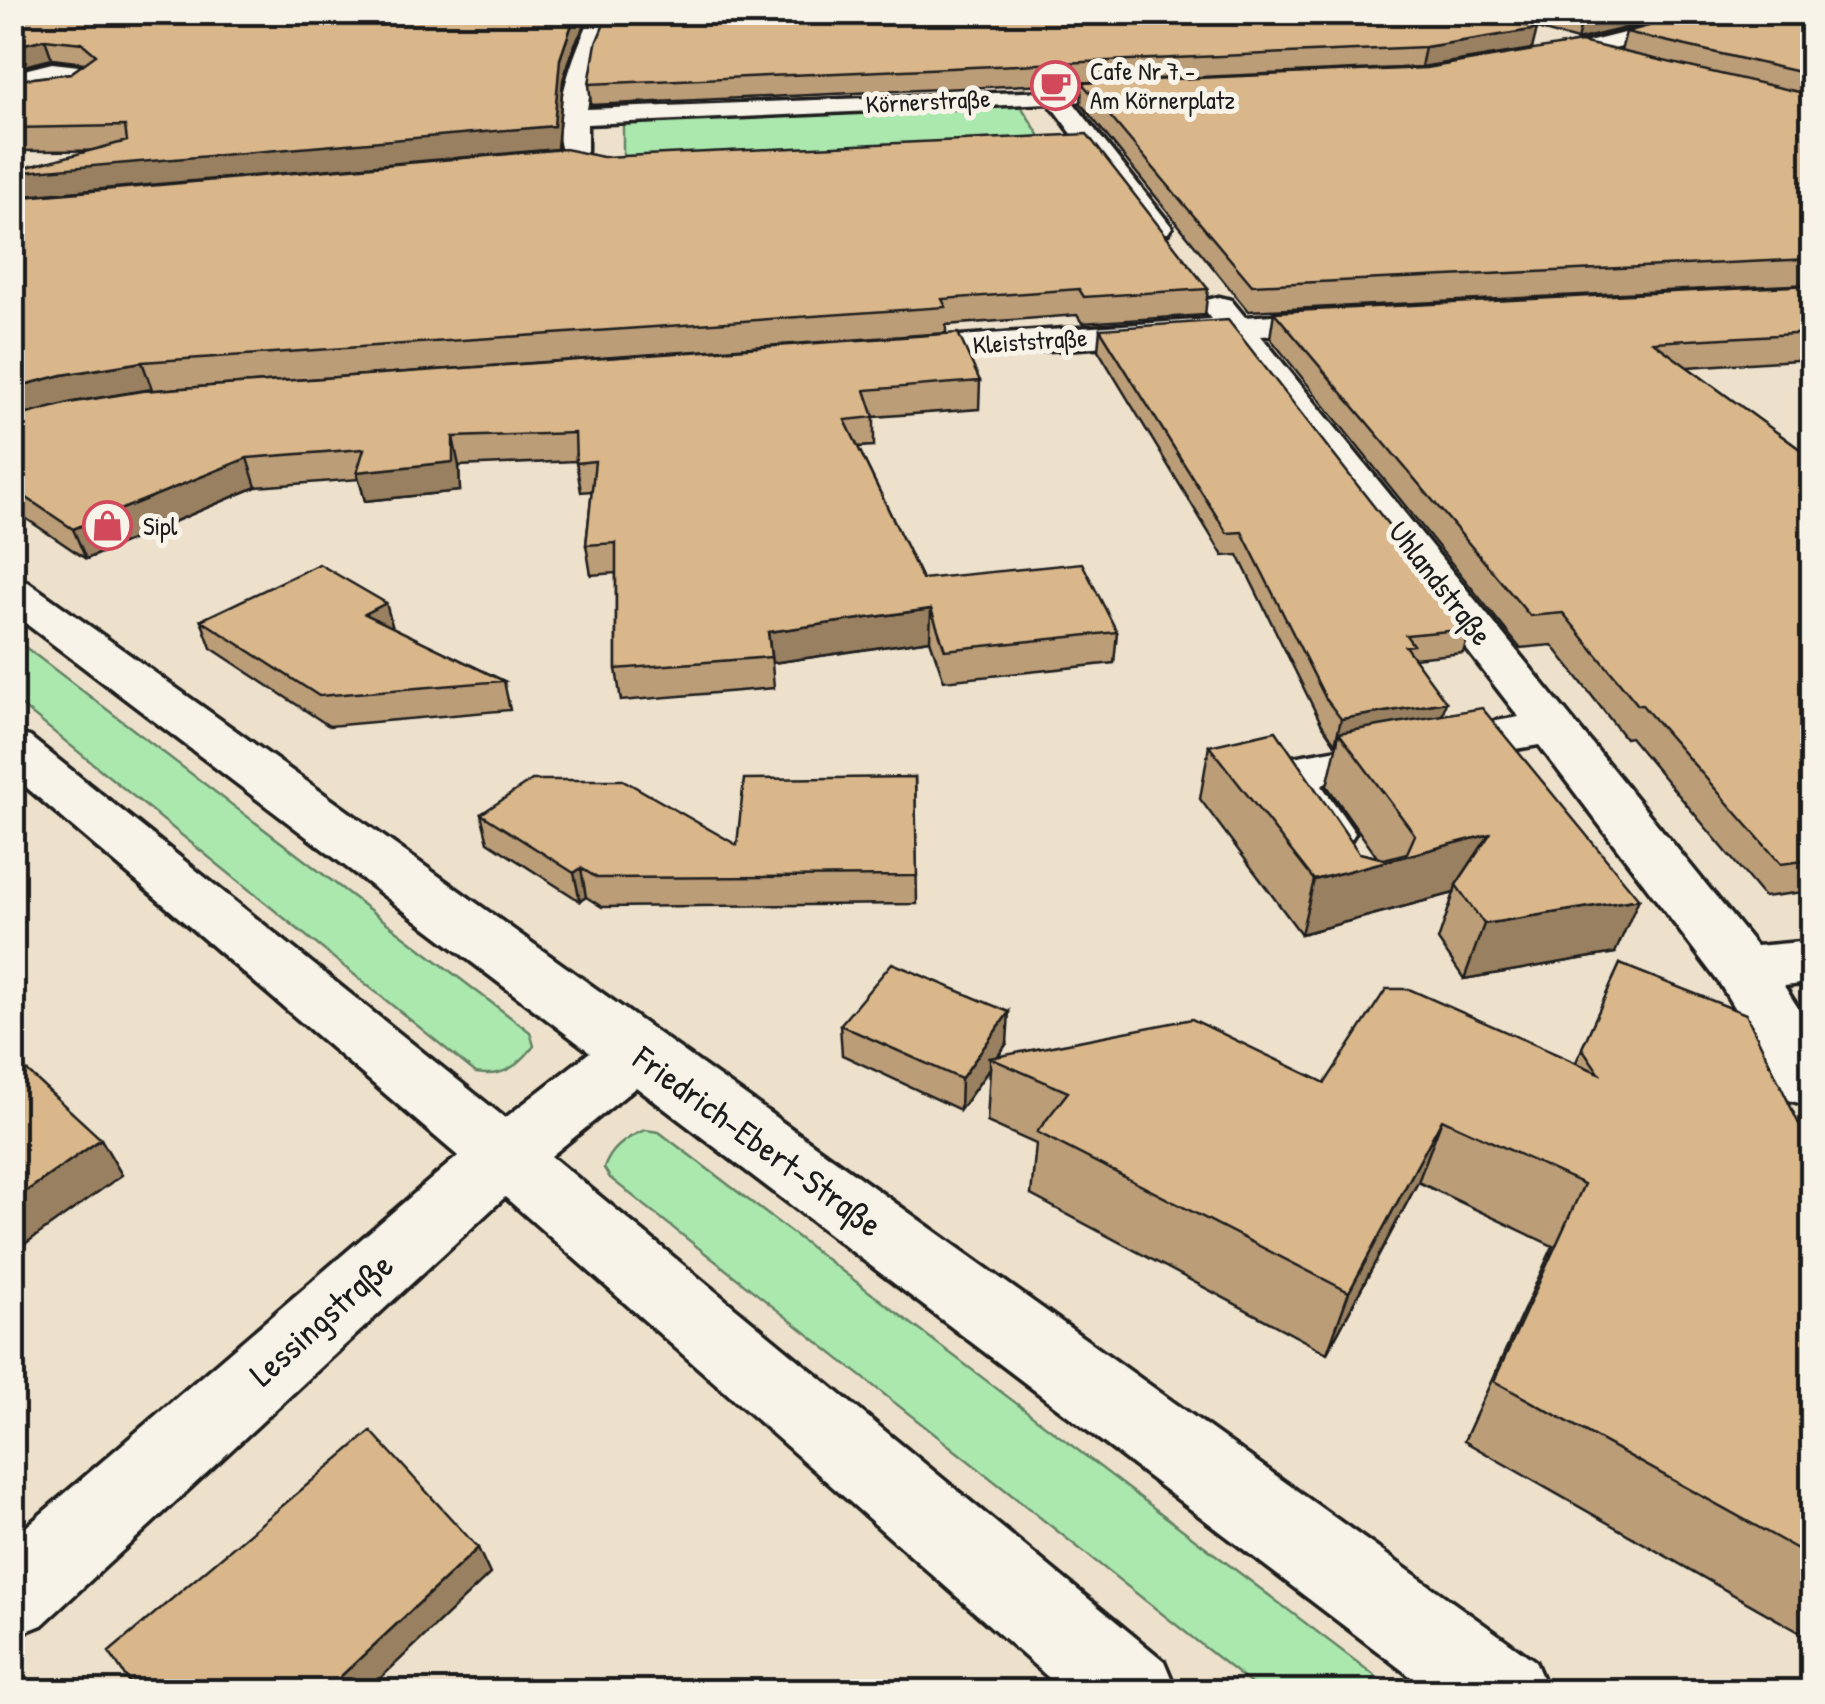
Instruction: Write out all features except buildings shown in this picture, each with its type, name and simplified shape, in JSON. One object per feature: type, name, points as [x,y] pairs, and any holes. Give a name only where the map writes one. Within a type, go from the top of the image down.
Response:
[{"type":"street","points":[[576,162],[572,118],[578,80],[605,12]]},
{"type":"street","points":[[1502,69],[1582,53],[1734,12]]},
{"type":"street","points":[[1529,38],[1620,62]]},
{"type":"street","name":"Körnerstraße","points":[[572,118],[1112,92]]},
{"type":"street","points":[[1055,95],[1178,254]]},
{"type":"street","points":[[1057,146],[1096,145]]},
{"type":"street","name":"Uhlandstraße","points":[[1200,283],[1741,969],[1812,1082]]},
{"type":"street","name":"Kleiststraße","points":[[861,353],[1374,318]]},
{"type":"street","name":"Friedrich-Ebert-Straße","points":[[12,591],[1504,1692]]},
{"type":"street","points":[[1358,876],[1294,784],[1312,768],[1552,726]]},
{"type":"street","points":[[12,748],[504,1156],[1133,1692]]},
{"type":"street","points":[[1741,969],[1812,962]]},
{"type":"street","name":"Lessingstraße","points":[[12,1596],[504,1156],[636,1052]]},
{"type":"green space","points":[[1019,103],[1043,141],[623,161],[623,120]]},
{"type":"green space","points":[[12,637],[530,1032],[534,1046],[509,1069],[494,1074],[476,1073],[13,699]]},
{"type":"green space","points":[[645,1130],[659,1132],[1395,1691],[1260,1691],[610,1178],[604,1168],[615,1149]]},
{"type":"place","name":"Cafe Nr 7 - Am Körnerplatz","points":[[1055,85]]},
{"type":"place","name":"Sipl","points":[[108,526]]}]
